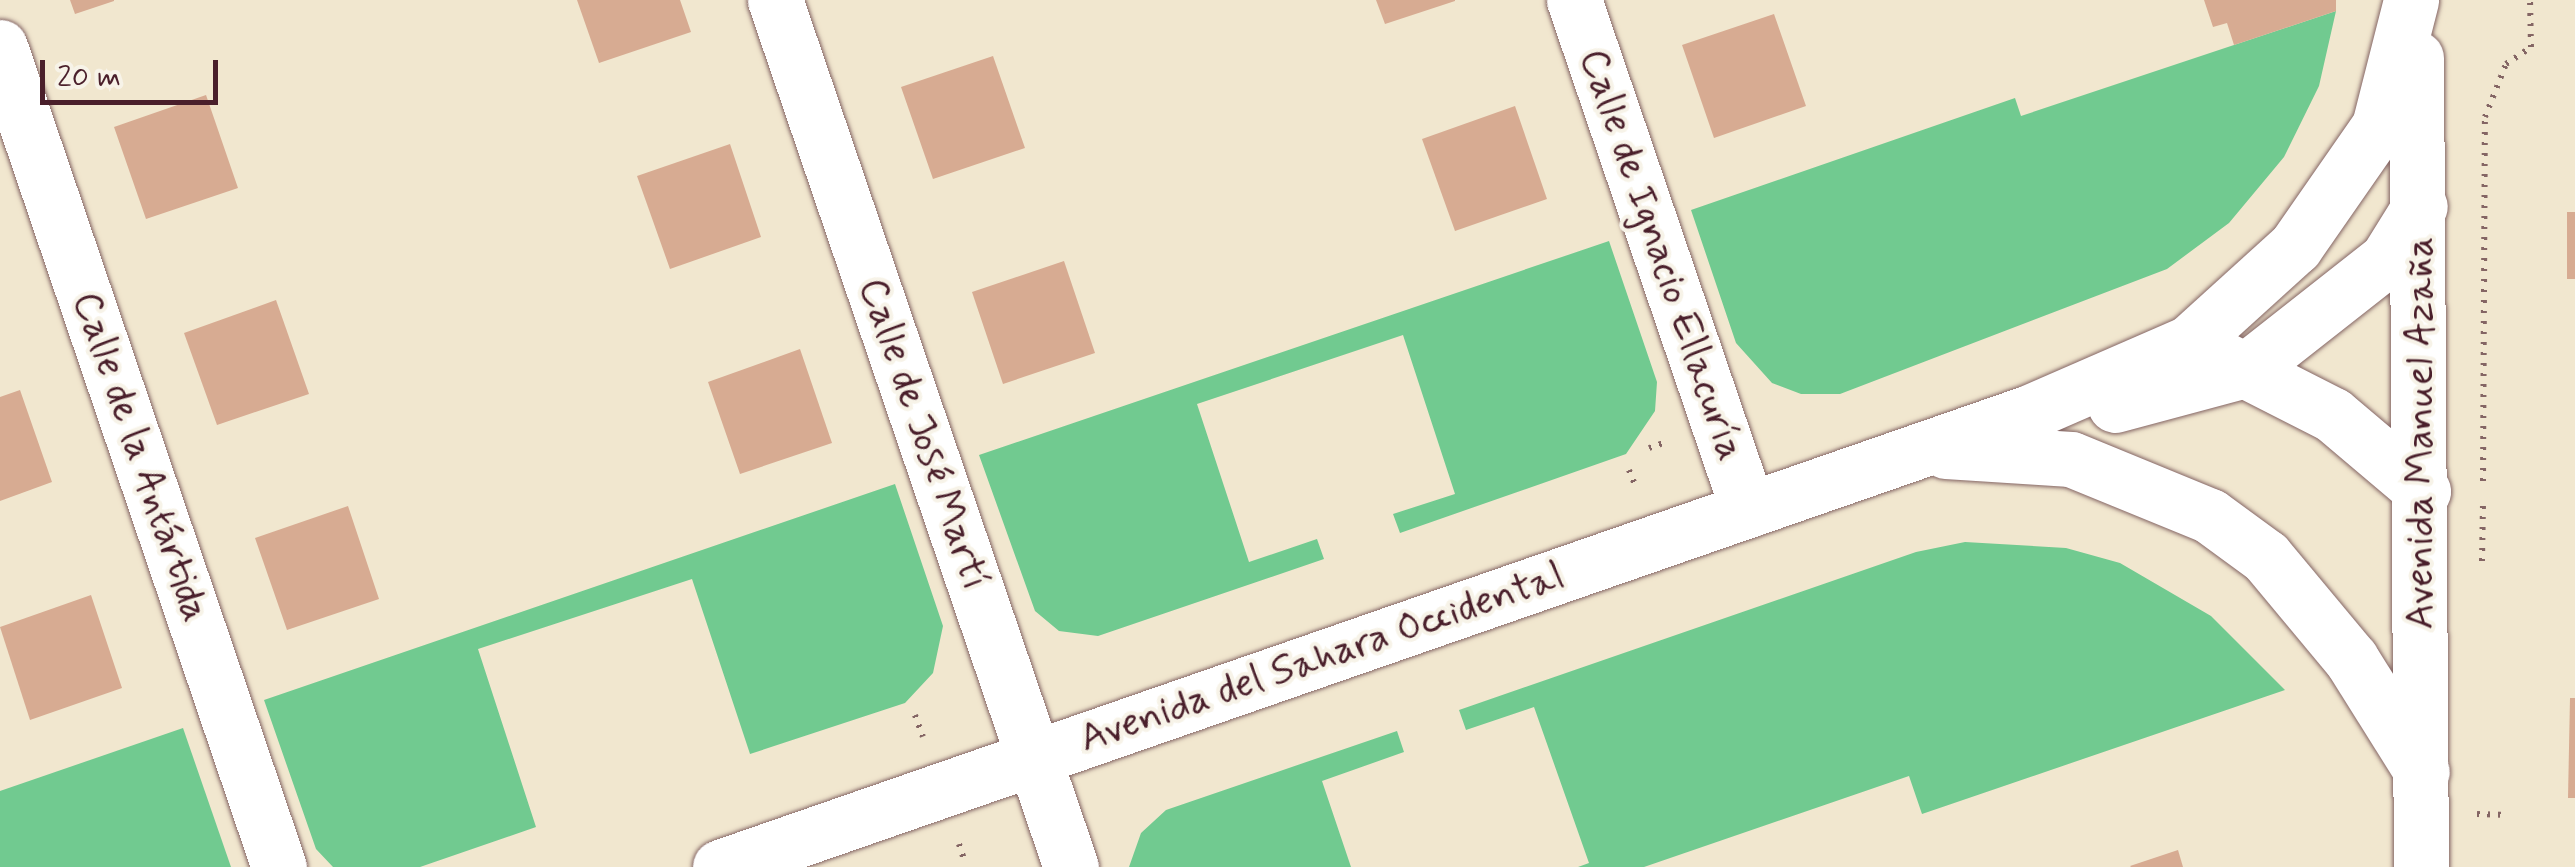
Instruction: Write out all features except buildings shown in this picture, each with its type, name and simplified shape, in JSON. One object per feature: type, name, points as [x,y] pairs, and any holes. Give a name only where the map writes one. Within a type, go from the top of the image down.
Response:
[{"type":"street","name":"Calle de José Martí","points":[[775,0],[1070,867]]},
{"type":"street","name":"Calle de Ignacio Ellacuría","points":[[1574,0],[1748,510]]},
{"type":"street","name":"Avenida del Sahara Occidental","points":[[720,867],[2030,412],[2189,343],[2296,246],[2379,126],[2412,0]]},
{"type":"street","name":"Avenida Manuel Azaña","points":[[2412,0],[2420,206],[2423,491],[2421,867]]},
{"type":"street","name":"Calle de la Antártida","points":[[0,47],[280,867]]},
{"type":"street","name":"Avenida del Sahara Occidental","points":[[2030,412],[2106,408],[2246,370],[2386,259],[2420,206]]},
{"type":"street","points":[[2189,343],[2333,415],[2423,491]]},
{"type":"street","name":"Avenida del Sahara Occidental","points":[[1923,449],[2071,460],[2210,516],[2266,557],[2352,659],[2422,772]]},
{"type":"path","points":[[2486,230],[2485,116],[2506,64],[2531,47],[2530,0]]},
{"type":"green space","points":[[2336,11],[2319,86],[2284,157],[2229,223],[2167,269],[1840,394],[1801,394],[1772,383],[1736,343],[1691,210],[2015,98],[2021,116]]},
{"type":"green space","points":[[1609,241],[1657,382],[1655,411],[1626,454],[1400,533],[1393,514],[1455,494],[1403,335],[1197,404],[1249,562],[1317,539],[1324,559],[1098,636],[1059,631],[1035,611],[979,455]]},
{"type":"green space","points":[[895,484],[943,626],[933,673],[905,703],[750,754],[692,579],[478,649],[536,827],[420,867],[333,867],[316,849],[264,700]]},
{"type":"green space","points":[[1965,542],[2066,548],[2120,563],[2211,616],[2285,690],[1922,814],[1909,776],[1644,867],[1578,867],[1589,863],[1534,707],[1466,730],[1459,710],[1916,552]]},
{"type":"green space","points":[[183,728],[231,867],[0,867],[0,791]]},
{"type":"green space","points":[[1397,731],[1404,752],[1322,781],[1351,867],[1129,867],[1141,833],[1166,810]]}]
